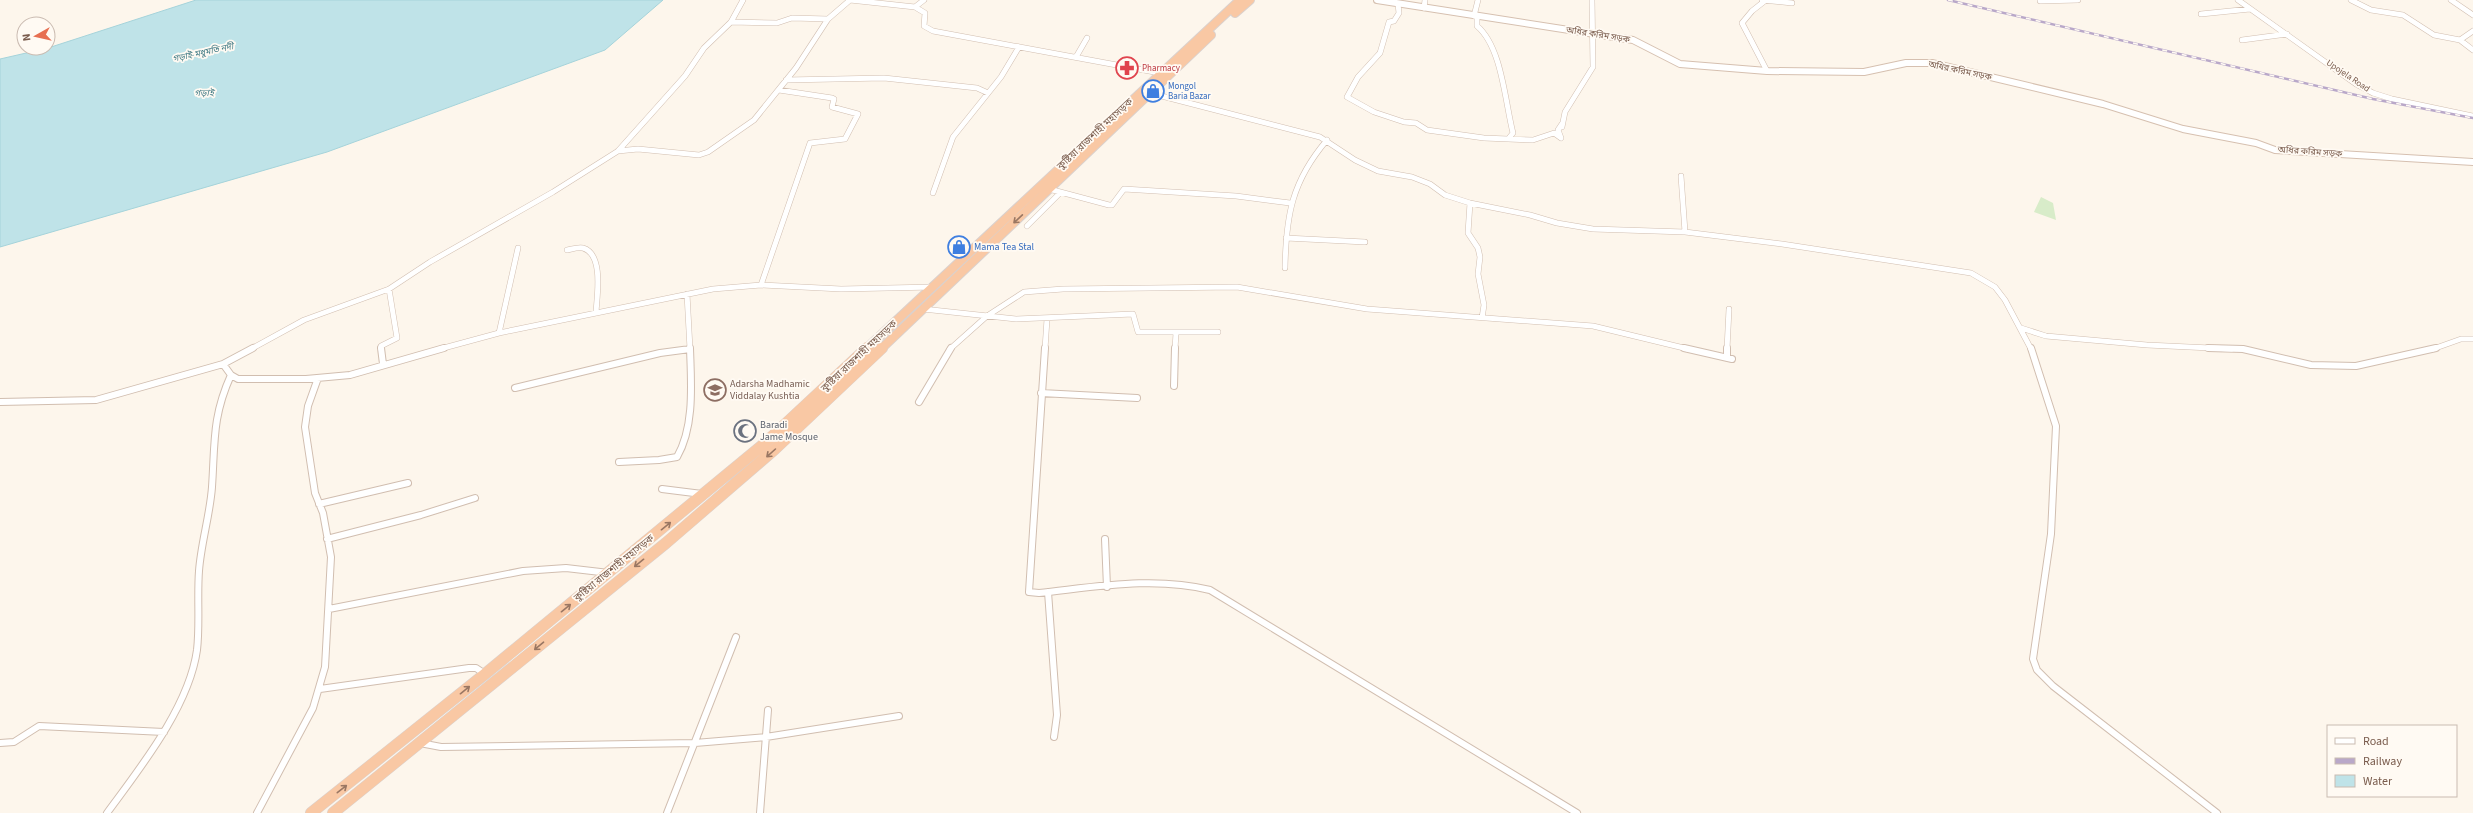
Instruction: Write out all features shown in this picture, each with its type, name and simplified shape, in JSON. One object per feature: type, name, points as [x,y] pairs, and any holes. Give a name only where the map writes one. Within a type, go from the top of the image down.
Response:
[{"type":"highway","name":"কুষ্টিয়া রাজশাহী মহাসড়ক","points":[[311,813],[485,674],[704,495],[892,331],[923,309],[982,247],[1240,0]]},
{"type":"highway","name":"কুষ্টিয়া রাজশাহী মহাসড়ক","points":[[333,813],[728,491],[775,449],[934,287],[1049,189],[1070,164],[1150,93],[1158,78],[1250,0]]},
{"type":"highway","points":[[718,483],[728,491]]},
{"type":"highway","points":[[449,703],[458,712]]},
{"type":"main road","name":"অধির করিম সড়ক","points":[[1377,0],[1632,40],[1680,64],[1767,72],[1878,72],[1897,65],[1914,62],[1932,63],[2103,104],[2183,129],[2256,143],[2275,150],[2473,162]]},
{"type":"street","points":[[0,402],[96,400],[224,364],[304,320],[389,289],[419,269],[554,192],[618,151],[685,76],[704,48],[731,22],[743,0]]},
{"type":"street","points":[[618,151],[638,150],[704,154],[751,123],[779,90],[828,19],[850,0],[915,7],[925,13],[924,22],[928,29],[1076,57],[1158,78]]},
{"type":"street","points":[[915,7],[924,0]]},
{"type":"street","points":[[1424,8],[1425,0]]},
{"type":"street","points":[[1478,0],[1476,16],[1477,26],[1484,30],[1488,36],[1496,62],[1513,133],[1509,138]]},
{"type":"street","points":[[1398,4],[1399,13],[1394,21],[1389,22],[1380,53],[1358,77],[1347,97],[1374,112],[1404,122],[1416,123],[1428,130],[1484,138],[1533,140],[1554,133],[1561,138],[1558,130],[1562,126],[1568,108],[1590,76],[1593,68],[1592,0]]},
{"type":"street","points":[[1767,72],[1742,23],[1764,0],[1792,3]]},
{"type":"street","points":[[2040,1],[2078,0]]},
{"type":"street","name":"Upojela Road","points":[[2238,0],[2356,84],[2373,93],[2473,116]]},
{"type":"street","points":[[2351,0],[2376,12],[2403,15],[2434,35],[2460,40],[2473,50]]},
{"type":"street","points":[[2451,0],[2473,15]]},
{"type":"street","points":[[2201,14],[2250,8]]},
{"type":"street","points":[[731,22],[777,23],[792,18],[828,19]]},
{"type":"street","points":[[2460,40],[2473,32]]},
{"type":"street","points":[[2242,40],[2287,34]]},
{"type":"street","points":[[1076,57],[1087,38]]},
{"type":"street","points":[[933,193],[953,137],[988,93],[1019,47]]},
{"type":"street","points":[[786,80],[884,78],[977,88],[988,93]]},
{"type":"street","points":[[761,285],[810,143],[814,140],[845,139],[858,114],[832,107],[834,99],[832,98],[779,90]]},
{"type":"street","points":[[1150,93],[1307,132],[1327,140],[1368,167],[1378,171],[1412,177],[1430,184],[1445,195],[1470,203],[1530,215],[1557,223],[1593,229],[1686,232],[1782,244],[1970,273],[1995,287],[2029,342],[2056,426],[2051,534],[2033,658],[2037,670],[2053,686],[2217,813]]},
{"type":"street","points":[[1285,268],[1286,238],[1290,203],[1304,167],[1327,140]]},
{"type":"street","points":[[1681,176],[1686,232]]},
{"type":"street","points":[[1049,189],[1109,205],[1112,205],[1124,189],[1236,196],[1290,203]]},
{"type":"street","points":[[1027,226],[1060,192]]},
{"type":"street","points":[[1470,203],[1468,233],[1478,248],[1480,258],[1478,274],[1484,306],[1482,318]]},
{"type":"street","points":[[1286,238],[1365,242]]},
{"type":"street","points":[[499,333],[518,248]]},
{"type":"street","points":[[567,250],[582,248],[593,256],[598,272],[596,312]]},
{"type":"street","points":[[224,364],[231,375],[238,379],[318,378],[350,374],[499,333],[713,289],[761,285],[841,289],[934,287]]},
{"type":"street","points":[[919,402],[951,347],[988,316],[1024,292],[1031,290],[1221,286],[1367,309],[1593,326],[1729,359],[1729,309]]},
{"type":"street","points":[[383,364],[381,346],[397,338],[389,289]]},
{"type":"street","points":[[619,462],[672,458],[680,453],[690,412],[690,349],[687,294]]},
{"type":"street","points":[[923,309],[988,316],[1047,318],[1133,314],[1138,332],[1218,332]]},
{"type":"street","points":[[1047,318],[1028,588],[1032,593],[1168,583],[1199,586],[1210,590],[1577,813]]},
{"type":"street","points":[[2021,328],[2046,336],[2147,345],[2243,349],[2311,365],[2356,366],[2429,350],[2461,339],[2473,339]]},
{"type":"street","points":[[1174,386],[1176,333]]},
{"type":"street","points":[[515,388],[660,353],[690,349]]},
{"type":"street","points":[[107,813],[164,732],[187,685],[197,650],[197,592],[200,558],[212,489],[215,423],[222,395],[231,375]]},
{"type":"street","points":[[257,813],[313,708],[325,667],[325,640],[329,609],[331,557],[328,539],[315,493],[305,427],[308,406],[318,378]]},
{"type":"street","points":[[1041,393],[1137,398]]},
{"type":"street","points":[[319,504],[408,483]]},
{"type":"street","points":[[662,489],[704,495]]},
{"type":"street","points":[[328,539],[421,515],[475,498]]},
{"type":"street","points":[[1105,539],[1107,587]]},
{"type":"street","points":[[329,609],[439,589],[506,573],[545,568],[590,568],[609,573]]},
{"type":"street","points":[[1048,592],[1057,715],[1054,737]]},
{"type":"street","points":[[667,813],[736,636]]},
{"type":"street","points":[[320,688],[469,668],[476,668],[485,674]]},
{"type":"street","points":[[760,813],[768,710]]},
{"type":"street","points":[[420,742],[441,747],[695,743],[766,737],[899,716]]},
{"type":"street","points":[[0,742],[14,744],[20,741],[30,731],[39,726],[164,732]]},
{"type":"green space","points":[[2041,197],[2053,203],[2056,220],[2034,212]]},
{"type":"water","name":"গড়াই","points":[[196,0],[663,0],[605,50],[327,152],[0,247],[0,59],[16,55],[56,56],[56,45]]},
{"type":"railway","points":[[1948,0],[2373,99],[2473,118]]},
{"type":"place","name":"Pharmacy","points":[[1127,68]]},
{"type":"place","name":"Mongol Baria Bazar","points":[[1153,91]]},
{"type":"place","name":"Mama Tea Stal","points":[[959,247]]},
{"type":"place","name":"Adarsha Madhamic Viddalay Kushtia","points":[[715,390]]},
{"type":"place","name":"Baradi Jame Mosque","points":[[745,431]]},
{"type":"water label","name":"গড়াই-মধুমতি নদী","points":[[203,53]]}]
